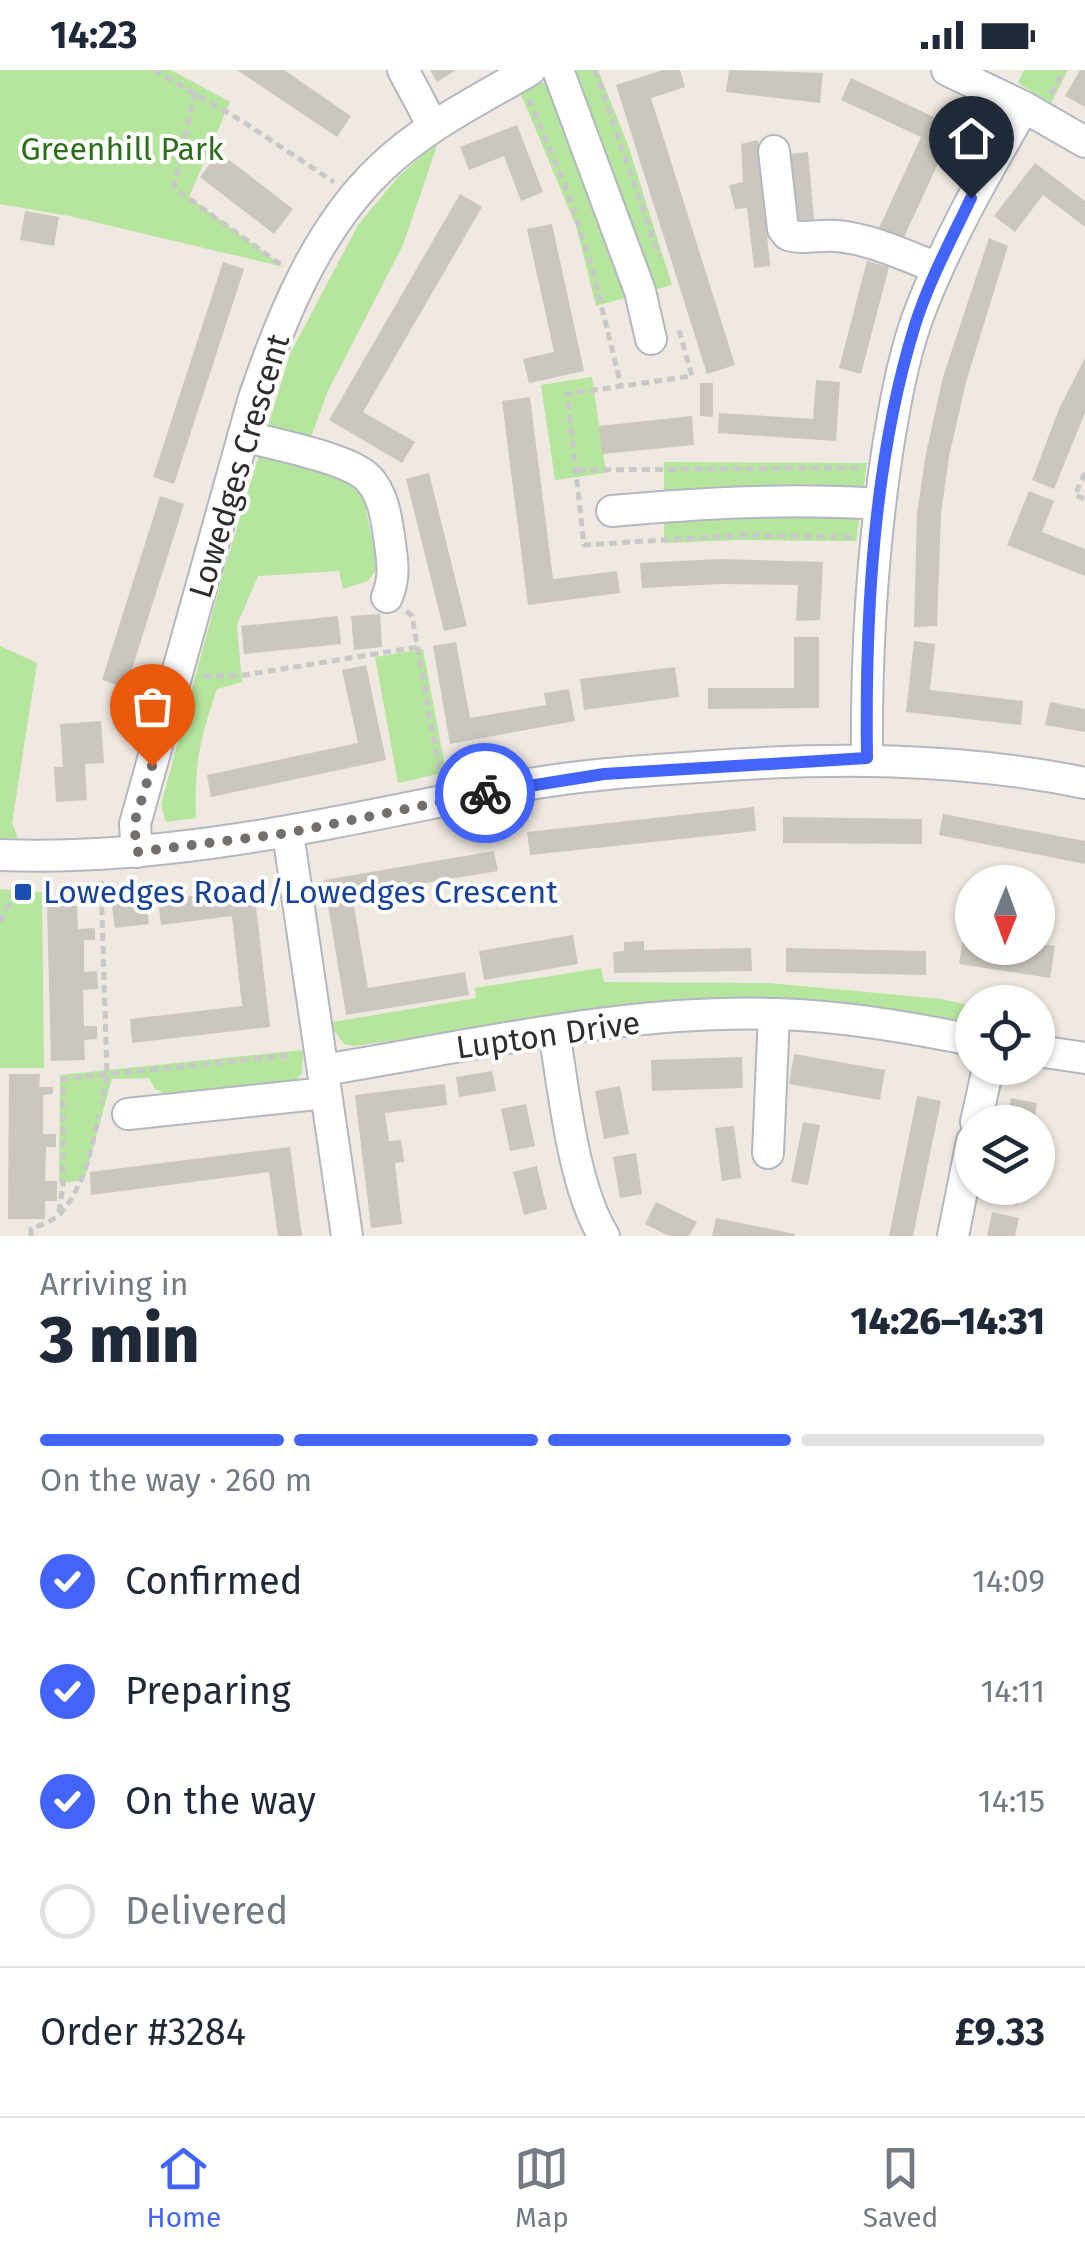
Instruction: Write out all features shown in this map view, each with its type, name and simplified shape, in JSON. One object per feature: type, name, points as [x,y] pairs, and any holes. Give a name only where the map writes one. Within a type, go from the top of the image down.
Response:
[{"type":"street","points":[[403,70],[434,126]]},
{"type":"street","points":[[558,70],[640,291],[664,332]]},
{"type":"street","points":[[947,70],[1085,142]]},
{"type":"street","name":"Lowedges Crescent","points":[[137,852],[134,824],[244,436],[273,342],[302,280],[355,196],[383,166],[434,126],[525,73]]},
{"type":"street","points":[[867,758],[869,645],[879,504],[895,404],[916,323],[938,268],[971,198],[1024,107]]},
{"type":"street","points":[[774,151],[783,229],[788,235],[833,235],[858,240],[938,268]]},
{"type":"street","points":[[244,436],[352,466],[368,478],[384,508],[394,564],[388,597]]},
{"type":"street","points":[[612,512],[732,500],[879,504]]},
{"type":"street","points":[[0,855],[100,855],[288,833],[604,774],[867,758],[971,765],[1085,783]]},
{"type":"street","points":[[288,833],[348,1236]]},
{"type":"street","points":[[768,1152],[774,1014]]},
{"type":"street","name":"Lupton Drive","points":[[128,1114],[325,1082],[554,1032],[697,1015],[851,1018],[955,1037]]},
{"type":"street","points":[[554,1032],[577,1158],[592,1211],[604,1236]]},
{"type":"street","points":[[1055,1054],[1085,1058]]},
{"type":"street","points":[[953,1236],[959,1205]]},
{"type":"path","points":[[154,70],[195,92],[355,196]]},
{"type":"path","points":[[595,70],[663,271]]},
{"type":"path","points":[[525,73],[592,266],[620,386]]},
{"type":"path","points":[[195,92],[174,188],[302,280]]},
{"type":"path","points":[[664,332],[692,376],[567,394],[584,545],[760,535],[877,538]]},
{"type":"path","points":[[577,470],[885,468]]},
{"type":"path","points":[[1085,473],[1075,495],[1085,499]]},
{"type":"path","points":[[388,597],[412,616],[444,802]]},
{"type":"path","points":[[178,674],[245,674],[418,647]]},
{"type":"path","points":[[31,1236],[31,1230],[58,1216],[80,1180],[92,1149],[107,1076],[100,855]]},
{"type":"path","points":[[0,922],[32,856]]},
{"type":"green space","name":"Greenhill Park","points":[[0,70],[171,70],[230,102],[189,197],[284,267],[69,216],[0,204]]},
{"type":"green space","points":[[576,70],[598,70],[628,145],[672,285],[596,306],[576,226],[520,92]]},
{"type":"green space","points":[[1024,70],[1068,70],[1051,103],[1018,83]]},
{"type":"green space","points":[[439,140],[403,245],[328,391],[301,464],[341,478],[363,495],[378,568],[368,581],[343,589],[339,571],[258,576],[237,625],[242,682],[217,689],[202,737],[196,818],[166,822],[161,805],[222,577],[290,354],[358,225],[398,177]]},
{"type":"green space","points":[[592,377],[606,473],[555,480],[541,385]]},
{"type":"green space","points":[[664,462],[867,463],[856,541],[664,543]]},
{"type":"green space","points":[[0,646],[37,663],[12,823],[18,838],[0,838]]},
{"type":"green space","points":[[423,649],[446,772],[398,783],[375,657]]},
{"type":"green space","points":[[0,889],[42,892],[44,1068],[0,1068]]},
{"type":"green space","points":[[601,968],[604,982],[768,983],[942,999],[955,1002],[955,1029],[660,1003],[355,1046],[344,1044],[333,1029],[333,1022],[476,998],[475,988]]},
{"type":"green space","points":[[303,1050],[302,1073],[293,1083],[171,1096],[155,1089],[149,1078],[112,1079],[84,1180],[59,1183],[60,1075]]},
{"type":"building","points":[[237,70],[284,70],[351,116],[337,137]]},
{"type":"building","points":[[430,70],[456,70],[437,82]]},
{"type":"building","points":[[663,70],[680,70],[685,87],[651,98],[735,365],[707,374],[616,85]]},
{"type":"building","points":[[729,70],[823,73],[820,103],[726,92]]},
{"type":"building","points":[[1080,70],[1085,70],[1085,107],[1065,96]]},
{"type":"building","points":[[851,78],[955,127],[903,239],[879,228],[921,137],[841,100]]},
{"type":"building","points":[[517,125],[543,192],[521,201],[504,156],[469,170],[460,147]]},
{"type":"building","points":[[758,140],[770,266],[754,268],[747,208],[735,209],[729,185],[743,182],[741,144]]},
{"type":"building","points":[[219,152],[293,209],[274,234],[200,177]]},
{"type":"building","points":[[808,152],[814,220],[795,222],[789,154]]},
{"type":"building","points":[[1035,163],[1085,201],[1085,227],[1043,195],[1015,232],[994,216]]},
{"type":"building","points":[[460,194],[482,207],[363,412],[415,442],[402,463],[329,420]]},
{"type":"building","points":[[25,211],[59,217],[54,246],[20,240]]},
{"type":"building","points":[[552,224],[584,371],[529,383],[523,359],[554,352],[527,229]]},
{"type":"building","points":[[989,238],[1008,246],[966,382],[949,457],[941,514],[937,626],[914,627],[917,513],[926,453],[943,377]]},
{"type":"building","points":[[867,261],[889,267],[861,374],[839,368]]},
{"type":"building","points":[[223,262],[244,269],[174,484],[153,477]]},
{"type":"building","points":[[1085,358],[1085,413],[1054,489],[1032,480],[1059,409]]},
{"type":"building","points":[[816,380],[840,382],[836,441],[718,433],[719,413],[813,419]]},
{"type":"building","points":[[700,383],[713,383],[713,417],[700,416]]},
{"type":"building","points":[[530,397],[553,579],[617,571],[620,593],[528,605],[502,401]]},
{"type":"building","points":[[692,416],[694,445],[602,454],[599,426]]},
{"type":"building","points":[[429,473],[467,626],[444,631],[406,479]]},
{"type":"building","points":[[1029,491],[1054,501],[1042,532],[1085,549],[1085,576],[1007,545]]},
{"type":"building","points":[[160,496],[184,504],[126,688],[102,680]]},
{"type":"building","points":[[719,559],[823,562],[820,620],[796,621],[798,585],[642,588],[640,563]]},
{"type":"building","points":[[380,614],[382,647],[354,650],[351,616]]},
{"type":"building","points":[[338,616],[341,644],[244,654],[241,626]]},
{"type":"building","points":[[794,637],[819,637],[819,708],[708,709],[708,688],[794,688]]},
{"type":"building","points":[[914,641],[935,644],[930,690],[1023,701],[1021,725],[906,712]]},
{"type":"building","points":[[456,642],[470,718],[546,705],[544,693],[569,689],[575,721],[450,744],[433,646]]},
{"type":"building","points":[[366,665],[386,760],[211,797],[207,775],[358,743],[342,670]]},
{"type":"building","points":[[675,667],[679,697],[584,710],[580,679]]},
{"type":"building","points":[[1050,702],[1085,709],[1085,732],[1045,725]]},
{"type":"building","points":[[101,721],[104,763],[85,764],[87,800],[56,802],[54,767],[63,767],[60,724]]},
{"type":"building","points":[[754,807],[756,831],[530,855],[527,832]]},
{"type":"building","points":[[943,814],[1085,841],[1085,864],[939,835]]},
{"type":"building","points":[[783,817],[922,819],[922,844],[783,843]]},
{"type":"building","points":[[494,851],[498,871],[352,895],[368,988],[465,972],[469,995],[346,1015],[324,880]]},
{"type":"building","points":[[254,889],[270,1027],[132,1043],[130,1019],[242,1006],[232,916],[161,925],[158,900]]},
{"type":"building","points":[[145,894],[149,924],[115,928],[111,898]]},
{"type":"building","points":[[47,906],[77,906],[78,929],[95,928],[95,940],[84,940],[84,972],[97,971],[98,989],[83,990],[84,1026],[97,1026],[97,1039],[84,1040],[85,1060],[51,1061]]},
{"type":"building","points":[[573,935],[578,964],[484,980],[479,951]]},
{"type":"building","points":[[644,941],[644,950],[751,948],[752,971],[614,973],[613,952],[624,951],[624,942]]},
{"type":"building","points":[[786,948],[926,951],[926,975],[786,972]]},
{"type":"building","points":[[966,965],[1052,965],[1050,978]]},
{"type":"building","points":[[794,1054],[885,1070],[880,1100],[789,1084]]},
{"type":"building","points":[[742,1057],[743,1088],[652,1091],[651,1060]]},
{"type":"building","points":[[492,1071],[496,1091],[459,1097],[456,1077]]},
{"type":"building","points":[[9,1074],[40,1074],[39,1087],[53,1087],[53,1094],[43,1095],[43,1134],[56,1134],[56,1147],[46,1147],[45,1181],[57,1181],[57,1201],[45,1201],[45,1219],[8,1219]]},
{"type":"building","points":[[445,1084],[447,1105],[385,1113],[389,1141],[401,1140],[404,1162],[395,1163],[402,1224],[371,1228],[355,1095]]},
{"type":"building","points":[[620,1086],[629,1134],[604,1139],[595,1091]]},
{"type":"building","points":[[917,1096],[941,1101],[913,1236],[889,1236]]},
{"type":"building","points":[[1011,1098],[1037,1103],[1037,1105],[1010,1105]]},
{"type":"building","points":[[526,1104],[535,1146],[510,1151],[501,1109]]},
{"type":"building","points":[[803,1122],[820,1125],[808,1185],[791,1182]]},
{"type":"building","points":[[734,1126],[741,1178],[722,1181],[715,1128]]},
{"type":"building","points":[[290,1147],[302,1236],[278,1236],[269,1172],[91,1195],[90,1172]]},
{"type":"building","points":[[636,1153],[642,1194],[620,1198],[613,1157]]},
{"type":"building","points":[[537,1166],[547,1209],[524,1215],[513,1172]]},
{"type":"building","points":[[656,1202],[697,1222],[689,1236],[669,1236],[645,1224]]},
{"type":"building","points":[[992,1212],[1019,1218],[1015,1236],[987,1236]]},
{"type":"building","points":[[716,1218],[795,1234],[795,1236],[712,1236]]},
{"type":"way so far","points":[[152,766],[134,824],[137,852],[288,833],[485,793]]},
{"type":"place","name":"Lowedges Road/Lowedges Crescent","points":[[23,892]]},
{"type":"route","points":[[485,793],[604,774],[867,758],[869,645],[879,504],[895,404],[916,323],[971,198]]}]
